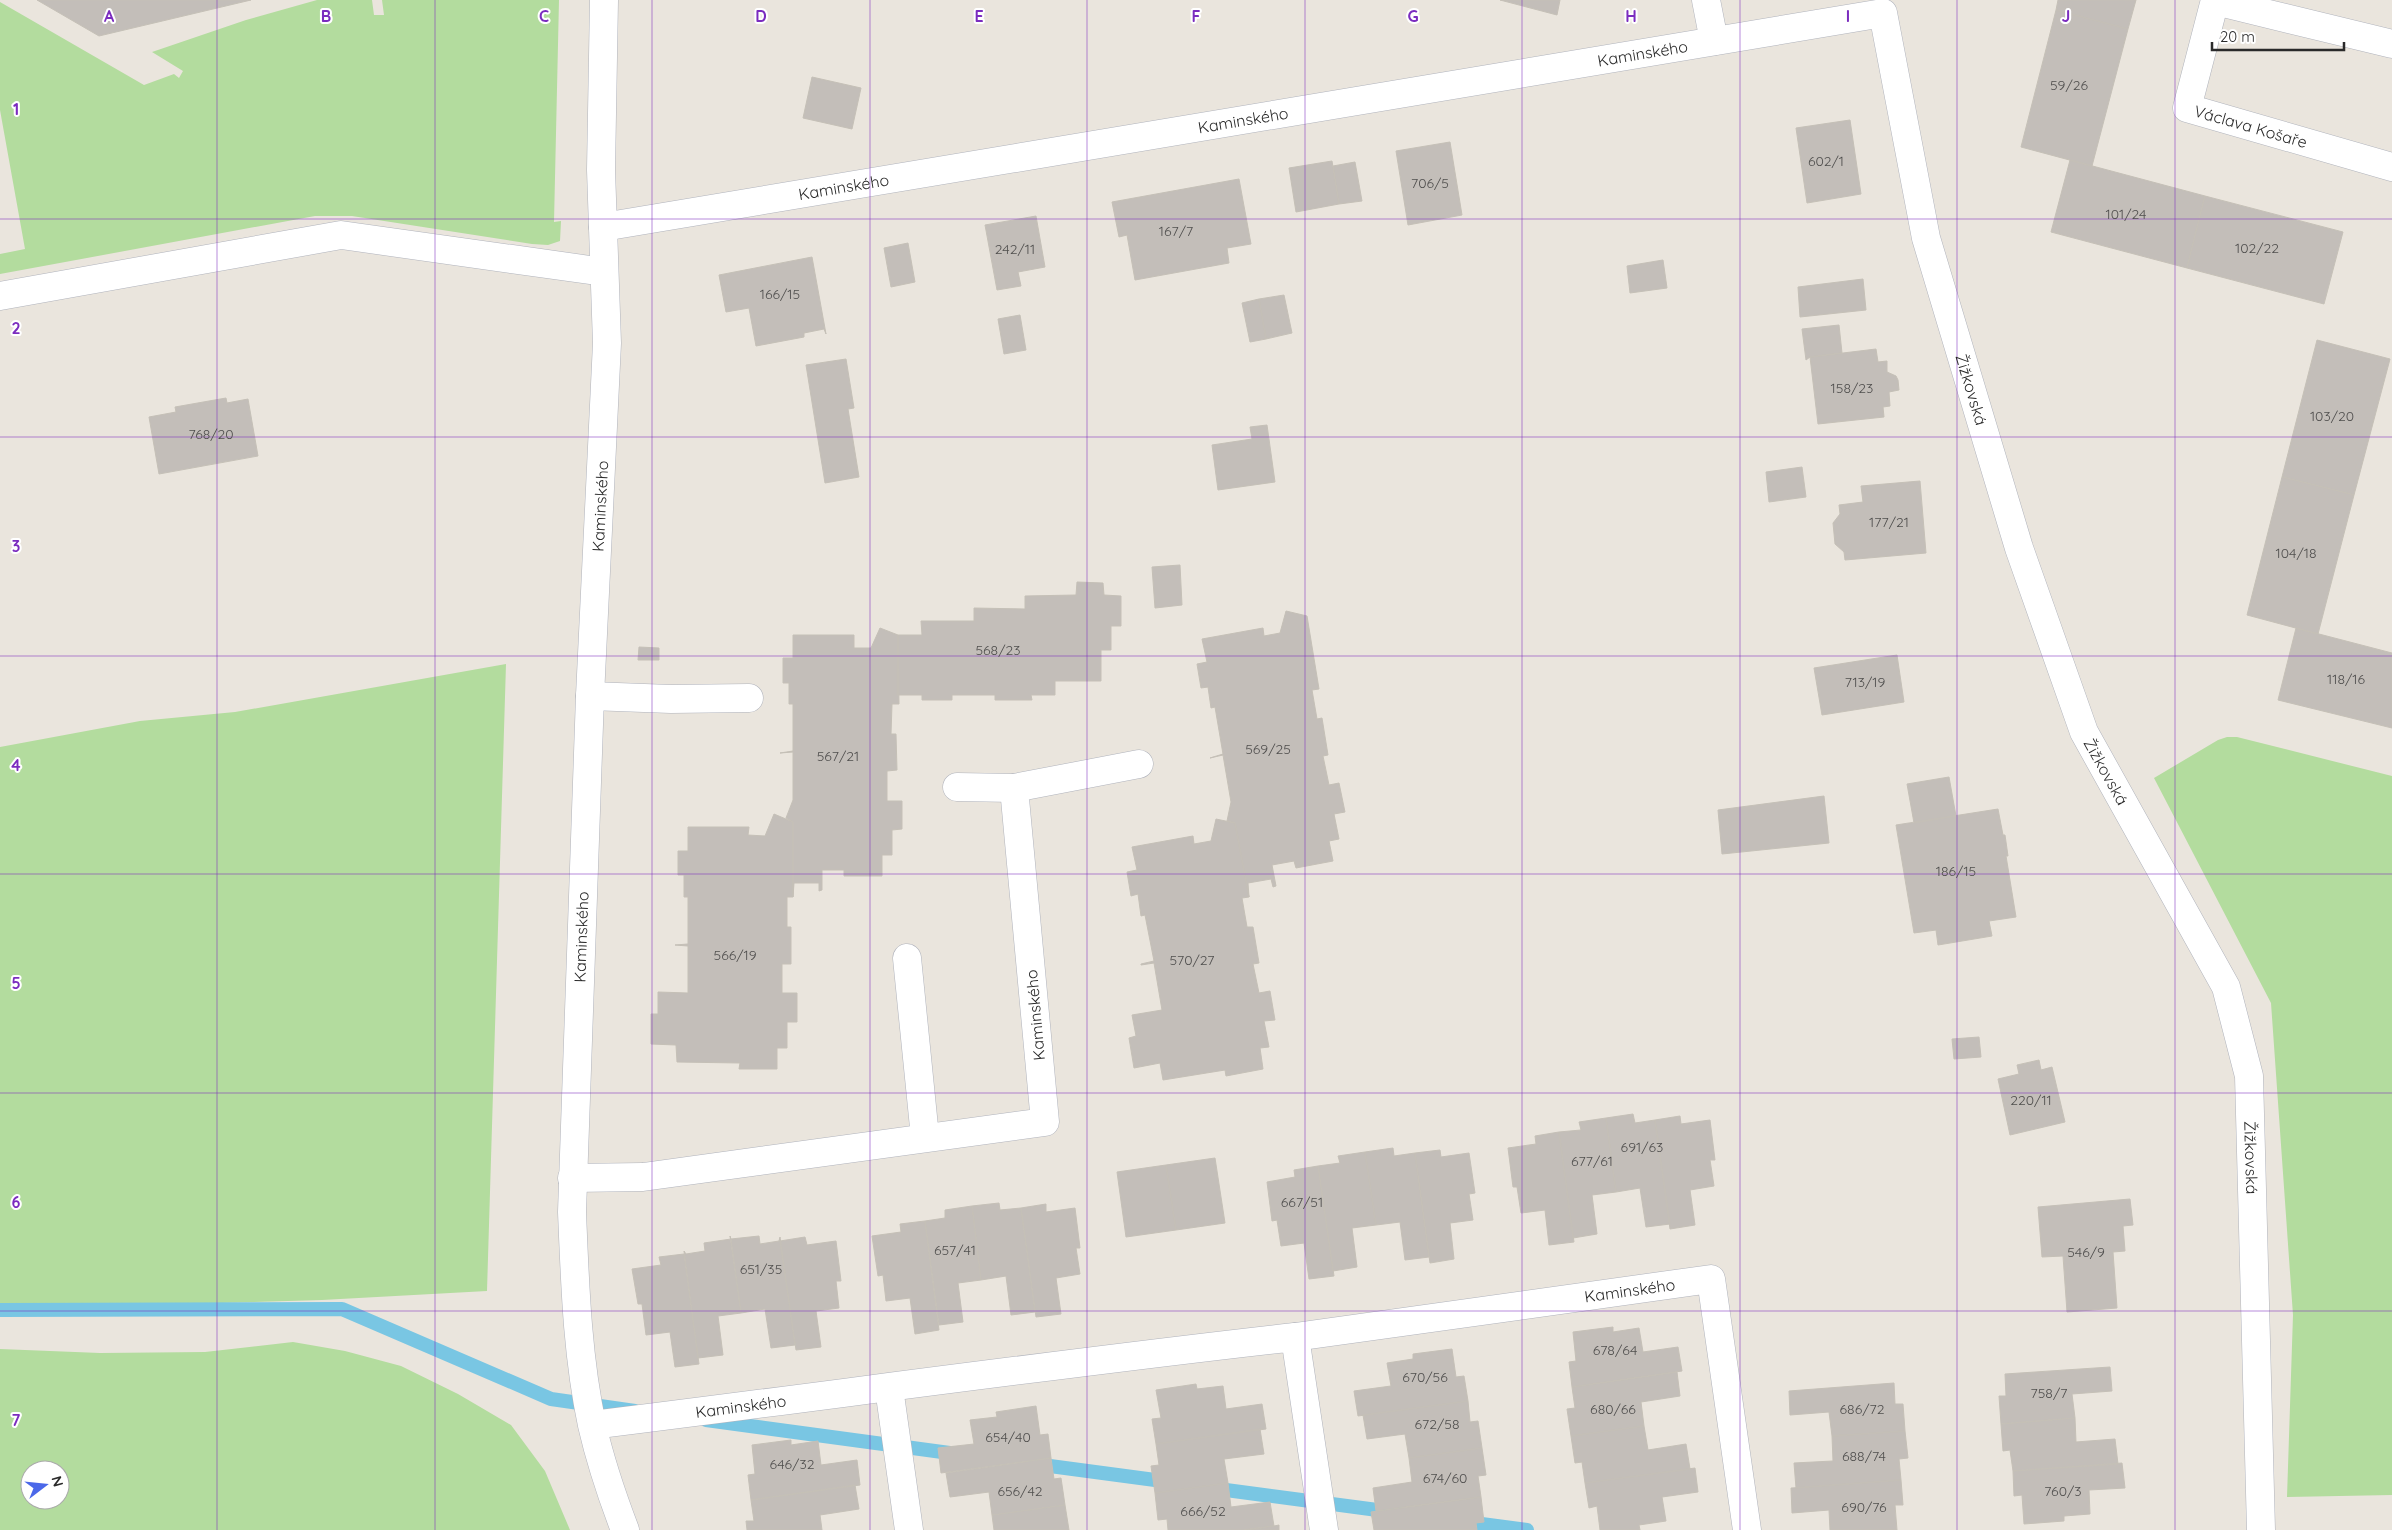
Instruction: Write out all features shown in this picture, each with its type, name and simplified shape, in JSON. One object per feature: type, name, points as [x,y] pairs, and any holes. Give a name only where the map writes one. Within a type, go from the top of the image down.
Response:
[{"type":"street","name":"Kaminského","points":[[604,0],[601,114],[607,343],[606,404],[590,696],[572,1178],[574,1279],[580,1346],[593,1425],[605,1471],[625,1530]]},
{"type":"street","points":[[1706,0],[1714,41]]},
{"type":"street","name":"Václava Košaře","points":[[2392,44],[2215,0],[2186,108],[2392,167]]},
{"type":"street","name":"Kaminského","points":[[603,226],[1882,13]]},
{"type":"street","name":"Žižkovská","points":[[1882,13],[1926,238],[2019,548],[2084,732],[2226,987],[2249,1076],[2262,1530]]},
{"type":"street","points":[[0,296],[341,235],[604,272]]},
{"type":"street","points":[[590,696],[662,699],[749,698]]},
{"type":"street","points":[[957,787],[1014,788],[1139,764]]},
{"type":"street","name":"Kaminského","points":[[572,1178],[642,1177],[925,1136],[1045,1122],[1014,788]]},
{"type":"street","points":[[907,958],[925,1136]]},
{"type":"street","name":"Kaminského","points":[[593,1425],[889,1388],[1088,1360],[1295,1337],[1712,1279],[1747,1530]]},
{"type":"street","points":[[1295,1337],[1324,1530]]},
{"type":"street","points":[[889,1388],[909,1530]]},
{"type":"green space","points":[[317,0],[372,0],[374,15],[384,15],[382,0],[559,0],[554,222],[561,221],[560,241],[548,245],[532,244],[352,216],[315,216],[0,274],[0,254],[25,249],[0,110],[0,2],[144,85],[174,74],[179,78],[183,71],[152,52],[246,20]]},
{"type":"green space","points":[[506,664],[487,1291],[322,1300],[10,1309],[0,1306],[0,747],[140,721],[235,712]]},
{"type":"green space","points":[[2227,737],[2237,737],[2392,776],[2392,1495],[2287,1497],[2293,1315],[2271,1003],[2154,778],[2218,740]]},
{"type":"green space","points":[[293,1342],[345,1351],[401,1366],[458,1394],[511,1425],[545,1471],[570,1530],[0,1530],[0,1349],[100,1353],[205,1352]]},
{"type":"building","points":[[37,0],[251,0],[99,36]]},
{"type":"building","points":[[1500,0],[1560,0],[1557,15]]},
{"type":"building","points":[[2058,0],[2136,0],[2128,29],[2056,10]]},
{"type":"building","points":[[2056,10],[2128,29],[2092,166],[2021,147]]},
{"type":"building","points":[[812,77],[861,88],[852,129],[803,118]]},
{"type":"building","points":[[1850,120],[1861,194],[1807,203],[1796,128]]},
{"type":"building","points":[[1450,142],[1462,215],[1408,225],[1396,151]]},
{"type":"building","points":[[2070,160],[2205,196],[2187,268],[2051,232]]},
{"type":"building","points":[[1332,161],[1339,204],[1296,212],[1289,168]]},
{"type":"building","points":[[1355,162],[1362,201],[1339,204],[1333,166]]},
{"type":"building","points":[[1239,179],[1251,244],[1227,248],[1229,263],[1135,280],[1127,235],[1119,237],[1112,202]]},
{"type":"building","points":[[2205,196],[2343,232],[2324,304],[2187,268]]},
{"type":"building","points":[[1036,216],[1045,267],[1018,272],[1021,286],[997,290],[985,225]]},
{"type":"building","points":[[908,243],[915,282],[891,287],[884,248]]},
{"type":"building","points":[[812,257],[826,334],[824,329],[804,333],[804,337],[756,346],[749,308],[726,312],[719,275]]},
{"type":"building","points":[[1663,260],[1667,288],[1630,293],[1627,266]]},
{"type":"building","points":[[1863,279],[1866,310],[1800,317],[1798,287]]},
{"type":"building","points":[[1284,295],[1292,333],[1266,339],[1259,299]]},
{"type":"building","points":[[1259,299],[1266,339],[1250,342],[1242,303]]},
{"type":"building","points":[[1020,315],[1026,350],[1004,354],[998,319]]},
{"type":"building","points":[[1839,325],[1842,353],[1810,357],[1806,360],[1802,329]]},
{"type":"building","points":[[2317,340],[2390,359],[2354,495],[2282,477]]},
{"type":"building","points":[[1876,349],[1878,362],[1887,361],[1887,372],[1896,376],[1898,380],[1899,390],[1889,392],[1890,406],[1883,407],[1884,417],[1818,424],[1810,357]]},
{"type":"building","points":[[846,359],[854,408],[848,409],[859,477],[825,483],[806,365]]},
{"type":"building","points":[[226,398],[227,403],[248,399],[258,456],[159,474],[149,417],[176,412],[175,407]]},
{"type":"building","points":[[1267,425],[1275,482],[1218,490],[1212,445],[1252,439],[1250,427]]},
{"type":"building","points":[[1802,467],[1806,497],[1769,502],[1766,472]]},
{"type":"building","points":[[2282,477],[2354,495],[2318,634],[2247,615]]},
{"type":"building","points":[[1920,481],[1926,553],[1845,560],[1844,552],[1835,544],[1833,523],[1840,514],[1839,505],[1863,502],[1861,486]]},
{"type":"building","points":[[1180,565],[1182,605],[1155,608],[1152,567]]},
{"type":"building","points":[[1077,582],[1103,583],[1104,595],[1121,596],[1121,626],[1111,626],[1111,650],[1101,650],[1101,681],[1055,681],[1055,695],[1031,695],[1032,700],[995,700],[995,695],[952,695],[952,700],[922,700],[922,695],[897,695],[898,635],[922,635],[921,621],[974,621],[974,608],[1025,609],[1025,596],[1076,595]]},
{"type":"building","points":[[1286,611],[1307,616],[1319,689],[1312,690],[1317,719],[1322,718],[1328,755],[1323,756],[1329,785],[1339,783],[1345,812],[1334,814],[1339,839],[1329,841],[1333,861],[1296,868],[1294,861],[1272,865],[1276,886],[1273,887],[1271,879],[1248,883],[1249,897],[1235,823],[1227,821],[1231,802],[1223,755],[1210,758],[1223,754],[1215,707],[1211,708],[1208,687],[1201,688],[1197,664],[1207,662],[1202,639],[1263,628],[1264,636],[1280,633]]},
{"type":"building","points":[[880,628],[898,635],[899,704],[892,704],[891,734],[896,734],[897,770],[887,771],[887,801],[902,801],[902,829],[892,830],[892,855],[882,855],[882,876],[844,876],[844,870],[822,870],[822,890],[819,891],[819,883],[794,883],[793,897],[793,822],[786,818],[793,800],[793,752],[780,753],[793,751],[793,704],[789,704],[789,683],[783,683],[783,658],[793,658],[793,635],[854,635],[854,648],[871,648]]},
{"type":"building","points":[[2296,628],[2392,653],[2392,728],[2278,700]]},
{"type":"building","points":[[639,647],[659,648],[659,660],[638,660]]},
{"type":"building","points":[[1897,655],[1904,702],[1822,715],[1814,668]]},
{"type":"building","points":[[1949,777],[1956,816],[1914,823],[1907,784]]},
{"type":"building","points":[[1824,796],[1829,843],[1722,854],[1718,810]]},
{"type":"building","points":[[1998,809],[2003,835],[2005,835],[2008,856],[2006,856],[2016,917],[1989,921],[1992,936],[1938,945],[1936,930],[1914,933],[1896,825]]},
{"type":"building","points":[[774,814],[793,822],[793,897],[787,897],[787,927],[791,927],[791,964],[782,964],[782,993],[797,993],[797,1022],[787,1022],[787,1048],[777,1048],[777,1069],[739,1069],[740,1063],[677,1062],[676,1045],[651,1044],[651,1014],[658,1014],[658,992],[688,993],[688,946],[675,945],[688,944],[688,897],[684,897],[684,875],[678,875],[678,851],[688,851],[688,827],[749,827],[748,835],[765,836]]},
{"type":"building","points":[[1216,819],[1235,823],[1249,897],[1242,898],[1247,927],[1253,927],[1259,963],[1253,964],[1259,993],[1270,991],[1275,1020],[1264,1021],[1269,1047],[1260,1048],[1263,1069],[1226,1076],[1225,1070],[1163,1080],[1160,1063],[1134,1068],[1129,1038],[1136,1036],[1132,1015],[1162,1010],[1154,963],[1141,965],[1154,961],[1145,915],[1141,916],[1138,894],[1131,896],[1127,872],[1137,870],[1132,847],[1193,836],[1194,844],[1211,841]]},
{"type":"building","points":[[1979,1037],[1981,1057],[1954,1059],[1952,1039]]},
{"type":"building","points":[[2039,1060],[2041,1070],[2052,1067],[2065,1122],[2010,1135],[1998,1079],[2019,1074],[2017,1065]]},
{"type":"building","points":[[1633,1114],[1635,1123],[1655,1120],[1670,1224],[1646,1227],[1640,1188],[1616,1192],[1606,1118]]},
{"type":"building","points":[[1680,1116],[1681,1124],[1710,1120],[1715,1160],[1710,1160],[1714,1186],[1690,1190],[1695,1225],[1670,1229],[1655,1120]]},
{"type":"building","points":[[1606,1118],[1616,1192],[1592,1195],[1597,1234],[1573,1238],[1559,1132],[1581,1130],[1579,1122]]},
{"type":"building","points":[[1559,1132],[1574,1242],[1549,1245],[1545,1210],[1521,1213],[1517,1187],[1513,1187],[1508,1148],[1536,1144],[1535,1136]]},
{"type":"building","points":[[1393,1148],[1394,1156],[1415,1153],[1429,1257],[1405,1260],[1400,1222],[1376,1225],[1365,1152]]},
{"type":"building","points":[[1440,1150],[1441,1157],[1469,1153],[1475,1193],[1469,1194],[1473,1220],[1450,1223],[1454,1259],[1430,1263],[1415,1153]]},
{"type":"building","points":[[1365,1152],[1376,1225],[1352,1228],[1357,1267],[1333,1271],[1318,1166],[1340,1163],[1338,1156]]},
{"type":"building","points":[[1215,1158],[1225,1223],[1176,1230],[1166,1165]]},
{"type":"building","points":[[1166,1165],[1176,1230],[1126,1237],[1117,1172]]},
{"type":"building","points":[[1318,1166],[1334,1276],[1309,1279],[1304,1243],[1281,1246],[1277,1220],[1272,1221],[1267,1182],[1295,1177],[1294,1170]]},
{"type":"building","points":[[2130,1199],[2133,1225],[2123,1226],[2125,1251],[2113,1252],[2117,1308],[2067,1312],[2063,1256],[2042,1257],[2038,1207]]},
{"type":"building","points":[[999,1203],[1000,1210],[1021,1208],[1035,1312],[1011,1315],[1006,1276],[981,1280],[972,1206]]},
{"type":"building","points":[[1046,1204],[1046,1212],[1075,1208],[1080,1248],[1076,1248],[1080,1274],[1056,1278],[1061,1314],[1036,1317],[1021,1208]]},
{"type":"building","points":[[972,1206],[981,1280],[958,1283],[963,1322],[939,1325],[925,1221],[945,1218],[945,1210]]},
{"type":"building","points":[[925,1221],[939,1330],[915,1334],[910,1298],[886,1301],[883,1275],[878,1276],[872,1236],[901,1232],[900,1224]]},
{"type":"building","points":[[759,1236],[760,1244],[779,1241],[780,1237],[795,1345],[771,1348],[765,1309],[741,1313],[731,1239]]},
{"type":"building","points":[[805,1237],[807,1245],[836,1241],[841,1281],[836,1281],[839,1308],[816,1311],[821,1347],[796,1350],[780,1241]]},
{"type":"building","points":[[730,1239],[741,1313],[718,1316],[723,1355],[698,1358],[684,1251],[686,1254],[705,1251],[704,1243]]},
{"type":"building","points":[[684,1254],[699,1364],[675,1367],[670,1332],[646,1335],[642,1304],[638,1304],[632,1269],[661,1265],[659,1257]]},
{"type":"building","points":[[1613,1327],[1613,1332],[1639,1328],[1643,1352],[1678,1347],[1682,1371],[1572,1387],[1569,1362],[1576,1361],[1573,1332]]},
{"type":"building","points":[[1452,1349],[1456,1377],[1464,1376],[1468,1401],[1358,1416],[1354,1391],[1391,1386],[1387,1363],[1413,1359],[1413,1354]]},
{"type":"building","points":[[2110,1367],[2112,1391],[2072,1394],[2075,1418],[2001,1424],[1999,1396],[2006,1396],[2005,1374]]},
{"type":"building","points":[[1677,1372],[1680,1396],[1641,1402],[1644,1426],[1571,1436],[1567,1409],[1575,1408],[1572,1387]]},
{"type":"building","points":[[1894,1383],[1895,1404],[1903,1404],[1905,1431],[1832,1436],[1829,1412],[1790,1415],[1789,1391]]},
{"type":"building","points":[[1196,1384],[1197,1389],[1223,1386],[1226,1409],[1262,1404],[1266,1429],[1156,1444],[1152,1419],[1161,1418],[1156,1390]]},
{"type":"building","points":[[1468,1401],[1470,1422],[1478,1421],[1482,1448],[1409,1458],[1405,1434],[1367,1439],[1363,1415]]},
{"type":"building","points":[[1036,1406],[1040,1435],[1048,1434],[1051,1458],[941,1473],[938,1448],[974,1444],[970,1420],[997,1417],[996,1412]]},
{"type":"building","points":[[2075,1418],[2076,1442],[2115,1439],[2118,1464],[2013,1471],[2010,1450],[2003,1451],[2001,1424]]},
{"type":"building","points":[[1644,1426],[1648,1450],[1686,1444],[1690,1469],[1585,1483],[1582,1462],[1575,1463],[1571,1436]]},
{"type":"building","points":[[1260,1429],[1264,1454],[1224,1459],[1228,1483],[1155,1493],[1151,1466],[1159,1465],[1156,1444]]},
{"type":"building","points":[[1905,1431],[1908,1458],[1899,1459],[1901,1480],[1796,1488],[1794,1463],[1833,1461],[1832,1436]]},
{"type":"building","points":[[791,1440],[791,1445],[818,1441],[821,1465],[857,1460],[860,1485],[751,1500],[748,1475],[755,1474],[752,1445]]},
{"type":"building","points":[[1482,1448],[1486,1475],[1478,1476],[1481,1497],[1376,1511],[1373,1488],[1412,1482],[1409,1458]]},
{"type":"building","points":[[1051,1458],[1054,1479],[1061,1478],[1065,1505],[992,1515],[989,1492],[950,1497],[946,1473]]},
{"type":"building","points":[[2122,1463],[2125,1488],[2089,1490],[2090,1514],[2064,1516],[2064,1521],[2024,1524],[2022,1495],[2014,1496],[2013,1471]]},
{"type":"building","points":[[1695,1468],[1698,1492],[1662,1497],[1666,1521],[1639,1525],[1640,1530],[1600,1530],[1597,1506],[1589,1508],[1585,1483]]},
{"type":"building","points":[[1901,1480],[1903,1505],[1895,1505],[1897,1530],[1830,1530],[1829,1510],[1792,1513],[1791,1488]]},
{"type":"building","points":[[1228,1483],[1231,1507],[1270,1502],[1274,1526],[1244,1530],[1168,1530],[1167,1519],[1158,1520],[1155,1493]]},
{"type":"building","points":[[855,1485],[859,1509],[820,1515],[822,1530],[747,1530],[746,1521],[754,1521],[751,1500]]},
{"type":"building","points":[[1481,1497],[1484,1522],[1476,1523],[1477,1530],[1374,1530],[1371,1512]]},
{"type":"building","points":[[1065,1505],[1069,1530],[994,1530],[992,1515]]},
{"type":"building","points":[[1279,1525],[1279,1530],[1244,1530],[1274,1526]]},
{"type":"waterway","points":[[0,1310],[342,1309],[551,1399],[635,1411]]},
{"type":"waterway","points":[[706,1420],[957,1454]]},
{"type":"waterway","points":[[1035,1464],[1170,1482]]},
{"type":"waterway","points":[[1211,1488],[1400,1513]]},
{"type":"waterway","points":[[1459,1521],[1527,1530]]}]
